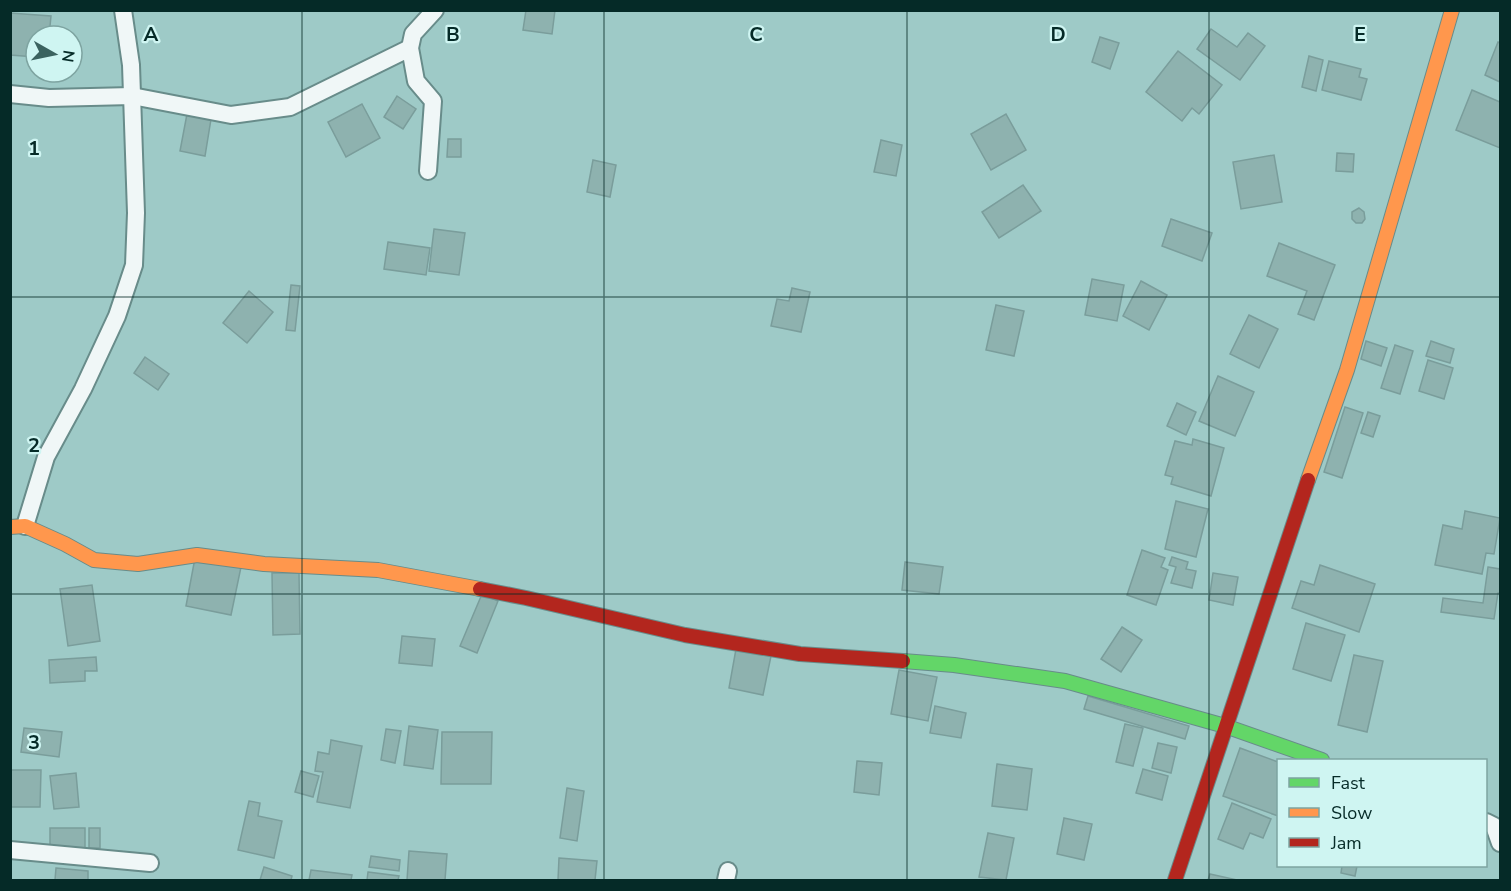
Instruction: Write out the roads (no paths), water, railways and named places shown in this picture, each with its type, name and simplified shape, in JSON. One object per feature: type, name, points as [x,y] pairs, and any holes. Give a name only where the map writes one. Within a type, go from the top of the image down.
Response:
[{"type":"street","points":[[123,10],[132,96],[136,213],[134,265],[117,316],[83,389],[45,457],[18,527],[65,544],[94,560],[138,564],[197,555],[264,564],[378,570],[526,598],[685,635],[800,654],[954,665],[1065,681],[1225,726],[1319,759]]},
{"type":"street","points":[[428,171],[433,101],[416,81],[410,48],[412,34],[435,10]]},
{"type":"street","points":[[1175,880],[1298,509],[1347,370],[1452,10]]},
{"type":"street","points":[[10,94],[49,98],[132,96],[231,115],[290,107],[410,48]]},
{"type":"street","points":[[1487,823],[1494,826],[1500,843]]},
{"type":"street","points":[[10,850],[150,863]]}]
